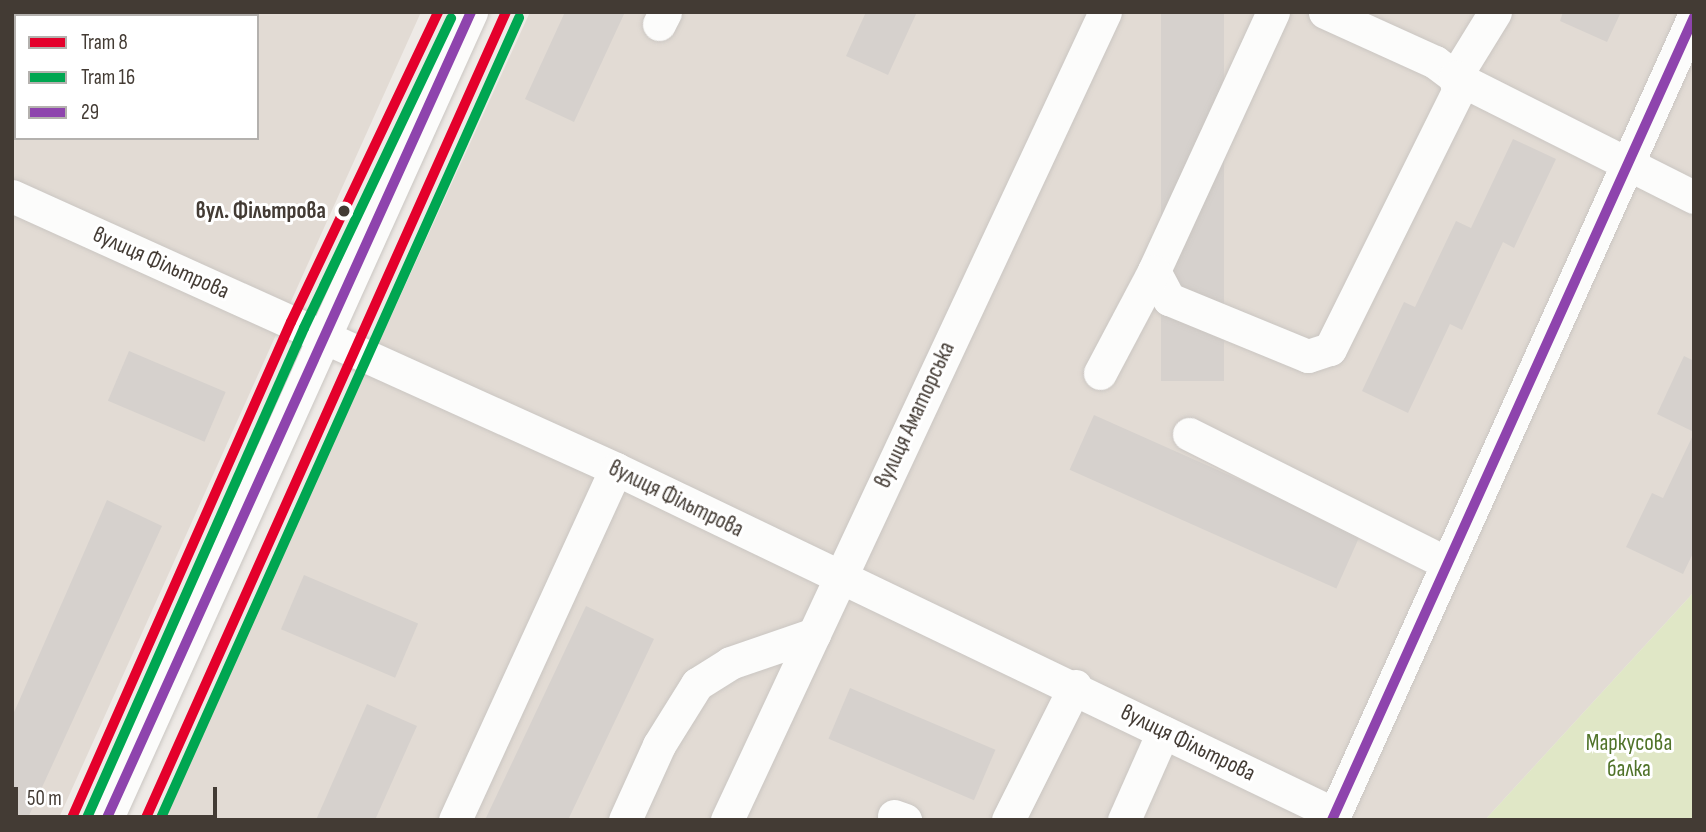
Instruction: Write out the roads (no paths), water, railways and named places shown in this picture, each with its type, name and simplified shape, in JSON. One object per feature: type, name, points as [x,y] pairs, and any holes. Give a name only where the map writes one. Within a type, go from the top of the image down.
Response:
[{"type":"street","points":[[106,820],[471,12]]},
{"type":"street","name":"вулиця Аматорська","points":[[727,820],[838,577],[1105,12]]},
{"type":"street","points":[[1100,373],[1154,271],[1273,12]]},
{"type":"street","points":[[1325,12],[1435,62],[1455,77],[1694,197]]},
{"type":"street","points":[[1154,271],[1169,299],[1299,353],[1324,354],[1450,110],[1455,77],[1495,12]]},
{"type":"street","points":[[1333,817],[1445,562],[1694,16]]},
{"type":"street","name":"вулиця Фільтрова","points":[[12,196],[616,470],[838,577],[1075,686],[1333,817]]},
{"type":"street","points":[[1189,434],[1445,562]]},
{"type":"street","points":[[455,820],[616,470]]},
{"type":"street","points":[[625,820],[674,718],[697,684],[730,663],[814,634]]},
{"type":"street","points":[[1008,820],[1075,686]]},
{"type":"street","points":[[1124,820],[1163,732]]},
{"type":"tram line","name":"8","points":[[71,820],[291,322],[438,12]]},
{"type":"tram line","name":"8","points":[[145,820],[506,12]]},
{"type":"tram line","name":"16","points":[[86,820],[304,328],[451,18]]},
{"type":"tram line","name":"16","points":[[160,820],[519,18]]},
{"type":"place","name":"вул. Фільтрова","points":[[344,211]]},
{"type":"park label","name":"Маркусова балка","points":[[1629,756]]}]
